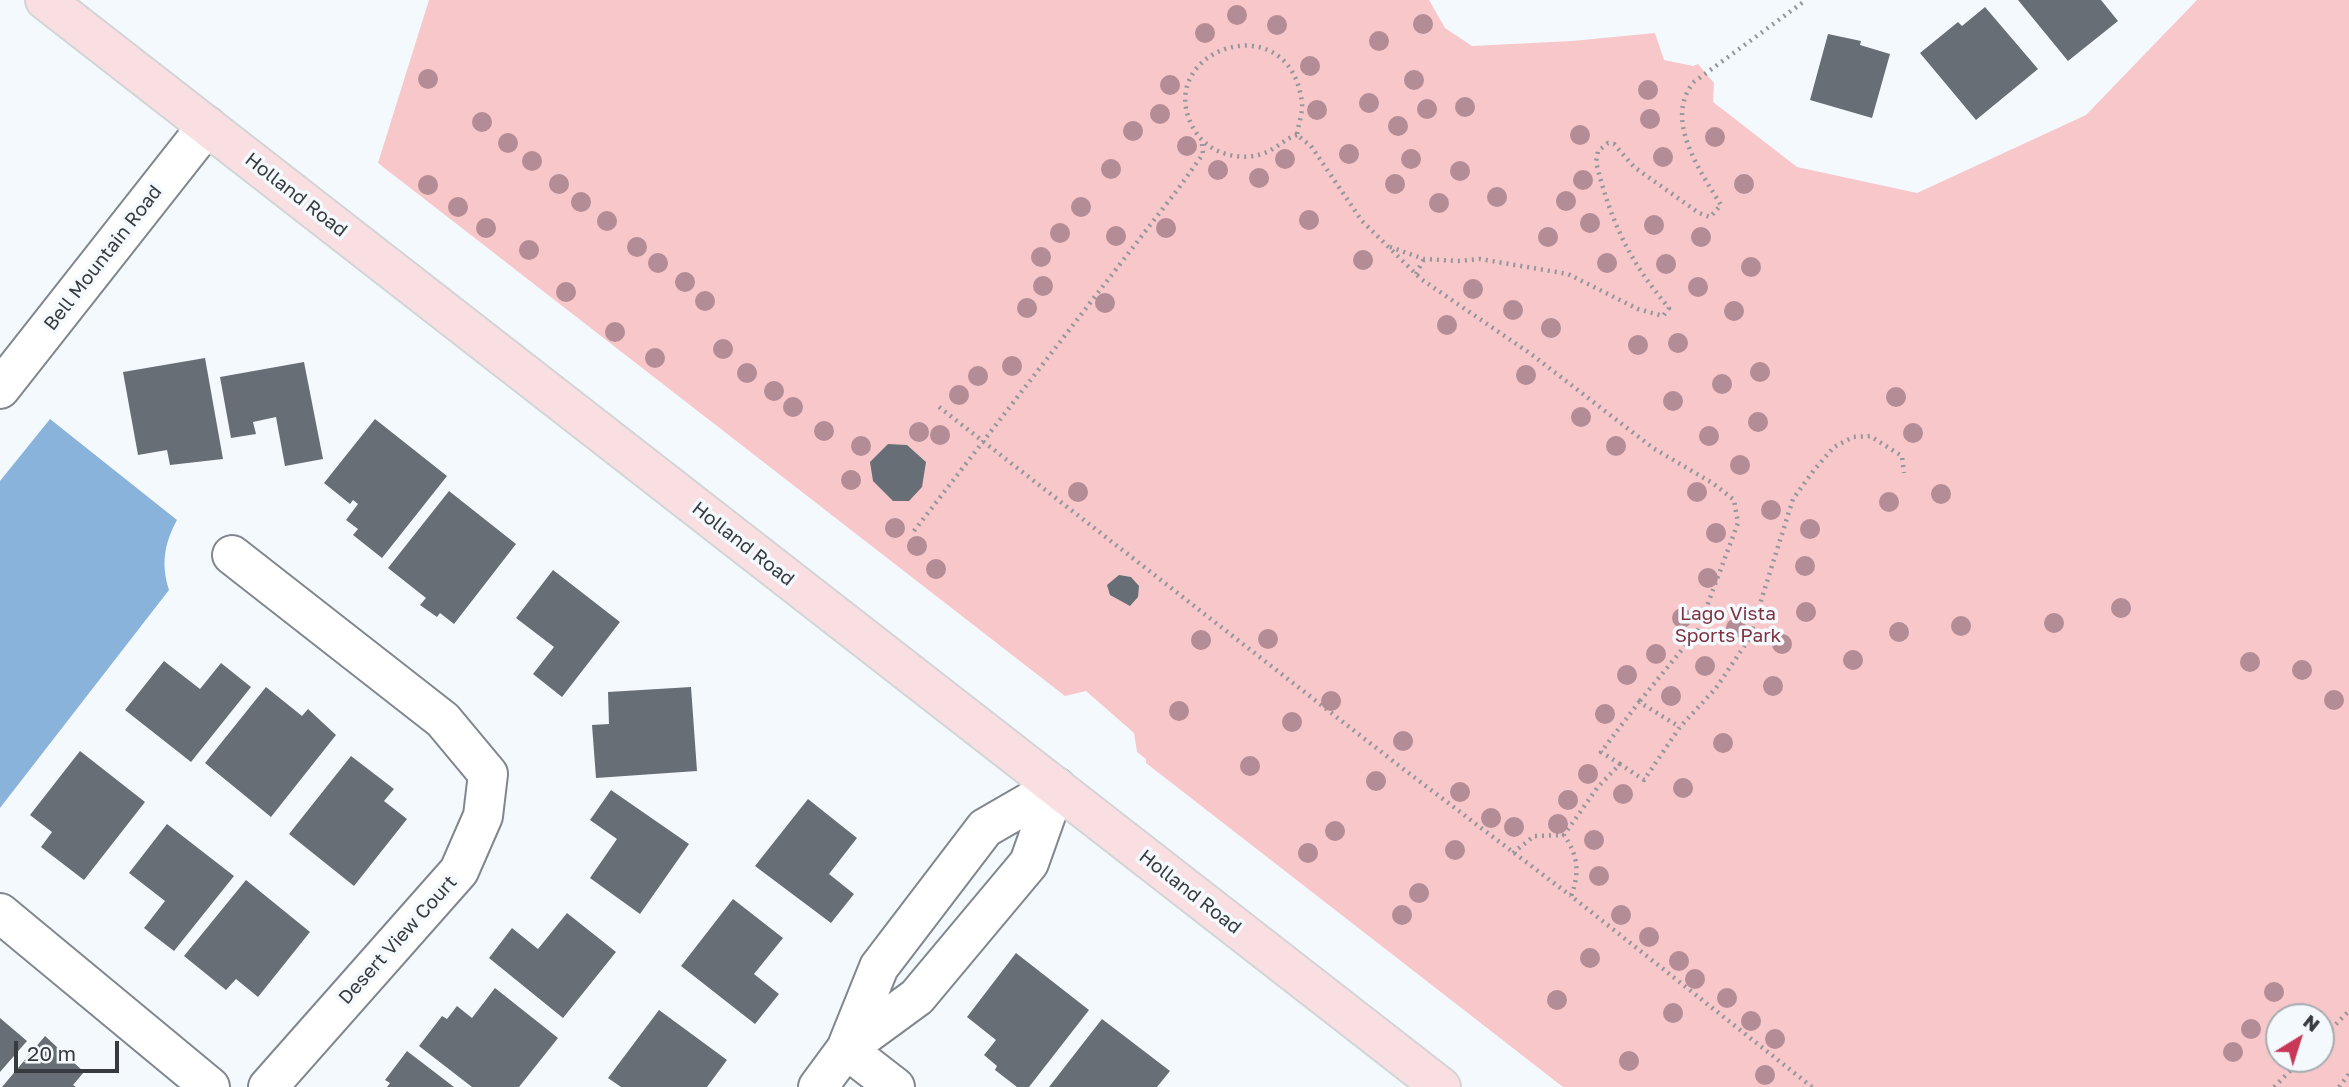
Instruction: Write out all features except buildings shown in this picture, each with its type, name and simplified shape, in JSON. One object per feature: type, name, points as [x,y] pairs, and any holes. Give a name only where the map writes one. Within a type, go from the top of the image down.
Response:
[{"type":"main road","name":"Holland Road","points":[[45,0],[1441,1087]]},
{"type":"street","name":"Bell Mountain Road","points":[[0,390],[207,127]]},
{"type":"street","name":"Desert View Court","points":[[232,555],[443,720],[488,775],[483,816],[459,871],[268,1087]]},
{"type":"street","points":[[818,1087],[846,1049],[879,967],[985,828],[1056,787]]},
{"type":"street","points":[[846,1049],[917,997],[1029,863],[1056,787]]},
{"type":"street","points":[[0,913],[210,1087]]},
{"type":"street","points":[[846,1049],[895,1087]]},
{"type":"path","points":[[1386,245],[1424,260],[1480,259],[1568,274],[1638,309],[1663,316],[1670,308],[1632,261],[1620,236],[1596,162],[1598,151],[1608,143],[1614,144],[1634,167],[1699,213],[1710,217],[1717,212],[1721,205],[1695,160],[1687,140],[1682,112],[1686,93],[1694,82],[1807,0]]},
{"type":"path","points":[[1236,42],[1261,43],[1281,54],[1298,80],[1303,107],[1297,135],[1253,156],[1212,150],[1202,143],[1186,116],[1185,99],[1193,70],[1210,52],[1236,42]]},
{"type":"path","points":[[1297,135],[1311,146],[1362,221],[1416,274],[1531,354],[1653,448],[1714,484],[1734,500],[1738,523],[1698,631],[1601,752],[1644,780],[1680,727],[1716,688],[1749,639],[1793,499],[1833,447],[1853,438],[1870,436],[1902,456],[1903,473]]},
{"type":"path","points":[[914,531],[1178,189],[1203,154],[1202,143]]},
{"type":"path","points":[[1416,274],[1424,260]]},
{"type":"path","points":[[939,407],[1812,1087]]},
{"type":"path","points":[[1639,702],[1680,727]]},
{"type":"path","points":[[1564,835],[1597,788],[1620,764]]},
{"type":"path","points":[[1513,853],[1534,836],[1564,835]]},
{"type":"path","points":[[1564,835],[1573,848],[1578,866],[1570,896]]},
{"type":"path","points":[[2335,1026],[2349,1012]]},
{"type":"path","points":[[2274,1087],[2288,1073]]},
{"type":"path","points":[[2339,1087],[2349,1074]]},
{"type":"green space","name":"Lago Vista Sports Park","points":[[429,0],[1429,0],[1445,28],[1472,46],[1655,33],[1664,60],[1693,66],[1698,64],[1714,83],[1713,102],[1797,167],[1917,193],[2086,115],[2197,0],[2349,0],[2349,1087],[1563,1087],[1146,763],[1146,759],[1137,752],[1134,733],[1086,691],[1065,696],[378,163]]},
{"type":"water","points":[[50,419],[177,520],[165,554],[169,590],[0,808],[0,481]]}]
